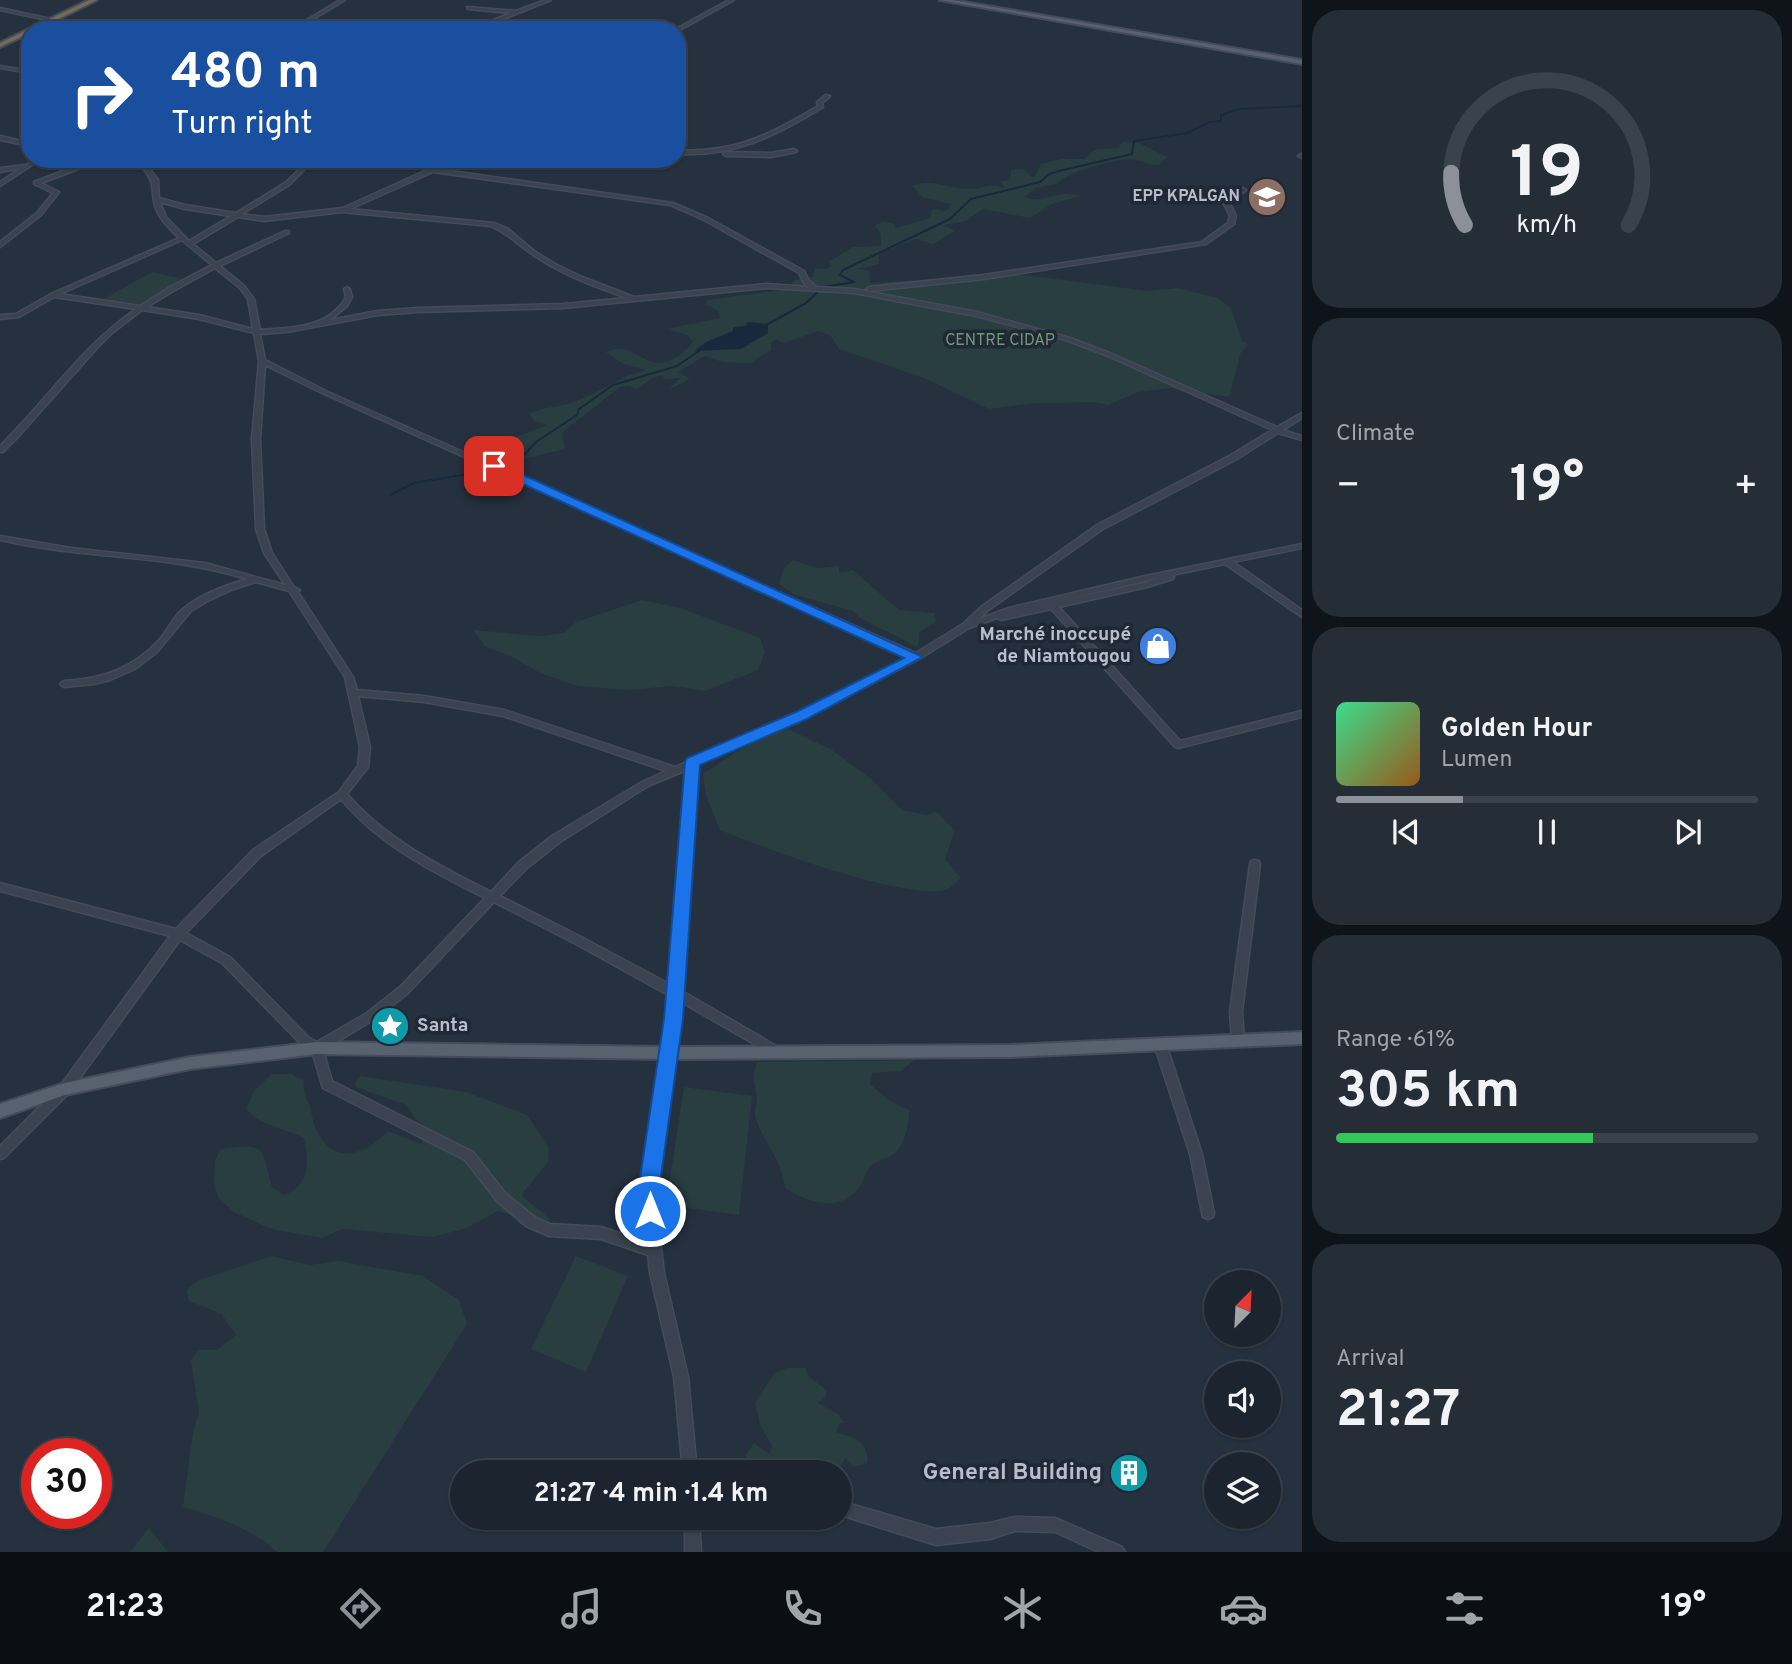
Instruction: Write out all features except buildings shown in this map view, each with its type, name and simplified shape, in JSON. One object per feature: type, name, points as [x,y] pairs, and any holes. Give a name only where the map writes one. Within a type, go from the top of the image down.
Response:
[{"type":"highway","points":[[50,21],[91,0]]},
{"type":"highway","points":[[0,45],[21,34]]},
{"type":"main road","points":[[943,0],[1302,62]]},
{"type":"main road","points":[[0,1111],[65,1089],[190,1063],[317,1048],[667,1053],[774,1050],[1011,1051],[1302,1038]]},
{"type":"street","points":[[307,21],[342,0]]},
{"type":"street","points":[[492,21],[548,0]]},
{"type":"street","points":[[686,25],[732,0]]},
{"type":"street","points":[[468,8],[515,12]]},
{"type":"street","points":[[0,9],[50,21]]},
{"type":"street","points":[[0,67],[21,70]]},
{"type":"street","points":[[686,153],[715,153],[777,132],[821,106],[818,103],[828,96]]},
{"type":"street","points":[[0,138],[21,143]]},
{"type":"street","points":[[715,153],[771,155],[794,151]]},
{"type":"street","points":[[0,170],[21,167]]},
{"type":"street","points":[[0,184],[26,168]]},
{"type":"street","points":[[0,245],[38,214],[55,192],[36,183],[75,168]]},
{"type":"street","points":[[0,1154],[65,1089],[178,934],[257,853],[342,794],[363,767],[365,747],[349,677],[296,590],[268,553],[260,529],[256,439],[262,361],[251,299],[242,287],[186,241],[159,212],[155,180],[146,168]]},
{"type":"street","points":[[0,317],[17,316],[53,295],[186,241],[240,215],[286,184],[303,168]]},
{"type":"street","points":[[342,210],[437,168]]},
{"type":"street","points":[[433,170],[671,204],[706,219],[802,272],[806,282],[820,288]]},
{"type":"street","points":[[854,291],[984,277],[1204,243],[1231,224],[1233,216],[1226,202],[1243,190]]},
{"type":"street","points":[[156,199],[240,215],[280,219],[342,210],[492,224],[512,232],[530,251],[596,285],[635,299]]},
{"type":"street","points":[[0,450],[107,334],[138,309],[215,265],[287,232]]},
{"type":"street","points":[[53,295],[199,317],[257,332],[287,330],[377,313],[563,306],[766,286],[854,291],[976,314],[1068,339],[1110,355],[1279,431],[1302,438]]},
{"type":"street","points":[[324,322],[345,304],[349,297],[347,289]]},
{"type":"street","points":[[262,361],[349,404],[916,657]]},
{"type":"street","points":[[317,1048],[371,1016],[404,990],[523,865],[556,839],[645,784],[802,716],[916,657],[966,626],[984,609],[1100,527],[1279,431],[1302,415]]},
{"type":"street","points":[[1279,431],[1302,446]]},
{"type":"street","points":[[0,538],[42,548],[94,551],[204,565],[296,590]]},
{"type":"street","points":[[966,626],[1226,561],[1302,546]]},
{"type":"street","points":[[1226,561],[1302,614]]},
{"type":"street","points":[[64,684],[95,683],[122,675],[145,659],[186,610],[235,585],[254,580]]},
{"type":"street","points":[[1052,604],[1178,744],[1302,714]]},
{"type":"street","points":[[353,694],[424,699],[504,713],[674,770]]},
{"type":"street","points":[[689,1460],[681,1377],[654,1251],[648,1191],[674,1019],[692,762]]},
{"type":"street","points":[[342,794],[354,813],[491,898],[549,925],[674,992],[774,1050]]},
{"type":"street","points":[[1238,1040],[1236,1012],[1255,864]]},
{"type":"street","points":[[0,887],[178,934],[226,960],[305,1041],[317,1048],[327,1084],[469,1156],[501,1197],[531,1222],[549,1230],[601,1233],[654,1251]]},
{"type":"street","points":[[1160,1044],[1196,1154],[1208,1213]]},
{"type":"street","points":[[852,1512],[936,1537],[990,1531],[1015,1524],[1055,1525],[1117,1552]]},
{"type":"street","points":[[692,1530],[693,1552]]},
{"type":"green space","name":"CENTRE CIDAP","points":[[1122,142],[1139,143],[1167,157],[1159,165],[1129,159],[1078,172],[1057,184],[1036,188],[1024,197],[1038,199],[1065,194],[1080,196],[1052,204],[1030,218],[983,209],[966,221],[944,225],[955,231],[933,244],[916,239],[878,254],[879,264],[857,269],[870,271],[870,283],[1017,274],[1148,291],[1179,288],[1218,298],[1231,308],[1242,341],[1248,345],[1241,352],[1229,397],[1171,388],[1138,392],[1108,405],[1092,402],[1036,403],[989,409],[924,378],[839,349],[830,335],[818,331],[784,343],[776,339],[771,343],[771,350],[750,363],[723,362],[705,356],[678,372],[690,379],[668,390],[680,378],[665,379],[662,375],[652,378],[637,389],[620,387],[565,430],[562,434],[565,449],[523,459],[513,456],[513,438],[548,425],[534,421],[529,414],[571,403],[646,370],[622,363],[606,352],[618,349],[656,362],[666,362],[678,356],[693,342],[687,335],[667,329],[720,318],[718,311],[706,304],[707,300],[787,289],[794,280],[813,277],[815,268],[826,269],[831,266],[828,262],[853,247],[881,246],[881,234],[875,226],[883,221],[895,224],[896,228],[930,218],[932,209],[945,211],[950,208],[949,204],[923,197],[912,186],[934,183],[963,189],[991,186],[1003,188],[1005,186],[1000,182],[1010,179],[1011,170],[1023,169],[1034,178],[1041,164],[1060,159],[1085,159],[1094,150],[1118,148]]},
{"type":"green space","points":[[152,272],[184,279],[136,308],[104,299]]},
{"type":"green space","points":[[793,560],[817,568],[839,566],[839,573],[853,570],[899,610],[934,613],[936,622],[919,632],[919,644],[915,647],[864,620],[853,611],[793,594],[779,584],[784,568]]},
{"type":"green space","points":[[642,600],[680,608],[760,638],[765,652],[758,670],[705,691],[673,686],[628,690],[578,686],[540,673],[485,646],[473,630],[540,636],[564,633],[576,622]]},
{"type":"green space","points":[[788,729],[832,750],[871,779],[902,810],[926,815],[937,812],[955,831],[945,859],[961,878],[948,889],[929,891],[902,888],[835,871],[720,830],[706,796],[703,774],[754,740]]},
{"type":"green space","points":[[914,1060],[901,1071],[872,1073],[870,1084],[888,1100],[909,1110],[906,1134],[897,1152],[871,1166],[857,1189],[839,1202],[820,1203],[801,1197],[785,1187],[780,1168],[755,1116],[757,1100],[754,1078],[757,1062]]},
{"type":"green space","points":[[272,1074],[291,1074],[304,1081],[305,1096],[322,1140],[340,1153],[363,1150],[388,1131],[421,1144],[429,1130],[415,1118],[407,1105],[358,1088],[354,1084],[360,1076],[466,1092],[527,1115],[549,1149],[548,1162],[522,1194],[550,1220],[542,1222],[498,1211],[467,1228],[433,1237],[342,1229],[322,1238],[271,1229],[234,1212],[218,1198],[214,1181],[215,1160],[221,1149],[255,1147],[263,1156],[272,1187],[283,1195],[298,1186],[306,1173],[304,1138],[264,1123],[246,1108],[255,1090]]},
{"type":"green space","points":[[684,1087],[752,1096],[739,1215],[666,1205]]},
{"type":"green space","points":[[272,1256],[309,1265],[338,1261],[423,1276],[459,1300],[467,1324],[323,1552],[277,1552],[256,1536],[233,1524],[183,1507],[193,1432],[199,1413],[191,1360],[198,1350],[217,1350],[236,1335],[221,1314],[189,1301],[186,1290],[199,1280]]},
{"type":"green space","points":[[576,1256],[628,1276],[586,1372],[531,1349]]},
{"type":"green space","points":[[787,1368],[805,1368],[809,1377],[827,1390],[825,1398],[817,1403],[838,1414],[844,1422],[839,1424],[836,1433],[859,1441],[866,1450],[867,1463],[854,1467],[852,1460],[845,1458],[747,1460],[746,1455],[754,1443],[769,1454],[772,1446],[760,1425],[755,1402],[774,1374]]},
{"type":"green space","points":[[149,1528],[168,1552],[130,1552]]},
{"type":"water","points":[[747,322],[768,324],[768,333],[741,349],[694,351],[706,342],[733,331],[733,327],[746,326]]},
{"type":"waterway","points":[[768,324],[806,303],[823,287],[854,282],[840,275],[843,270],[950,219],[971,199],[1040,182],[1049,174],[1063,170],[1132,154],[1134,141],[1187,133],[1210,122],[1221,121],[1221,115],[1239,109],[1302,106]]},
{"type":"waterway","points":[[390,495],[414,483],[480,472],[497,459],[522,457],[536,442],[577,415],[579,409],[613,385],[677,366],[699,351]]},
{"type":"place","name":"EPP KPALGAN","points":[[1267,197]]},
{"type":"place","name":"Marché inoccupé de Niamtougou","points":[[1158,646]]},
{"type":"place","name":"Santa","points":[[390,1026]]},
{"type":"place","name":"General Building","points":[[1129,1473]]},
{"type":"route","points":[[494,466],[916,657],[802,716],[692,762],[674,1019],[648,1191],[650,1211]]}]
